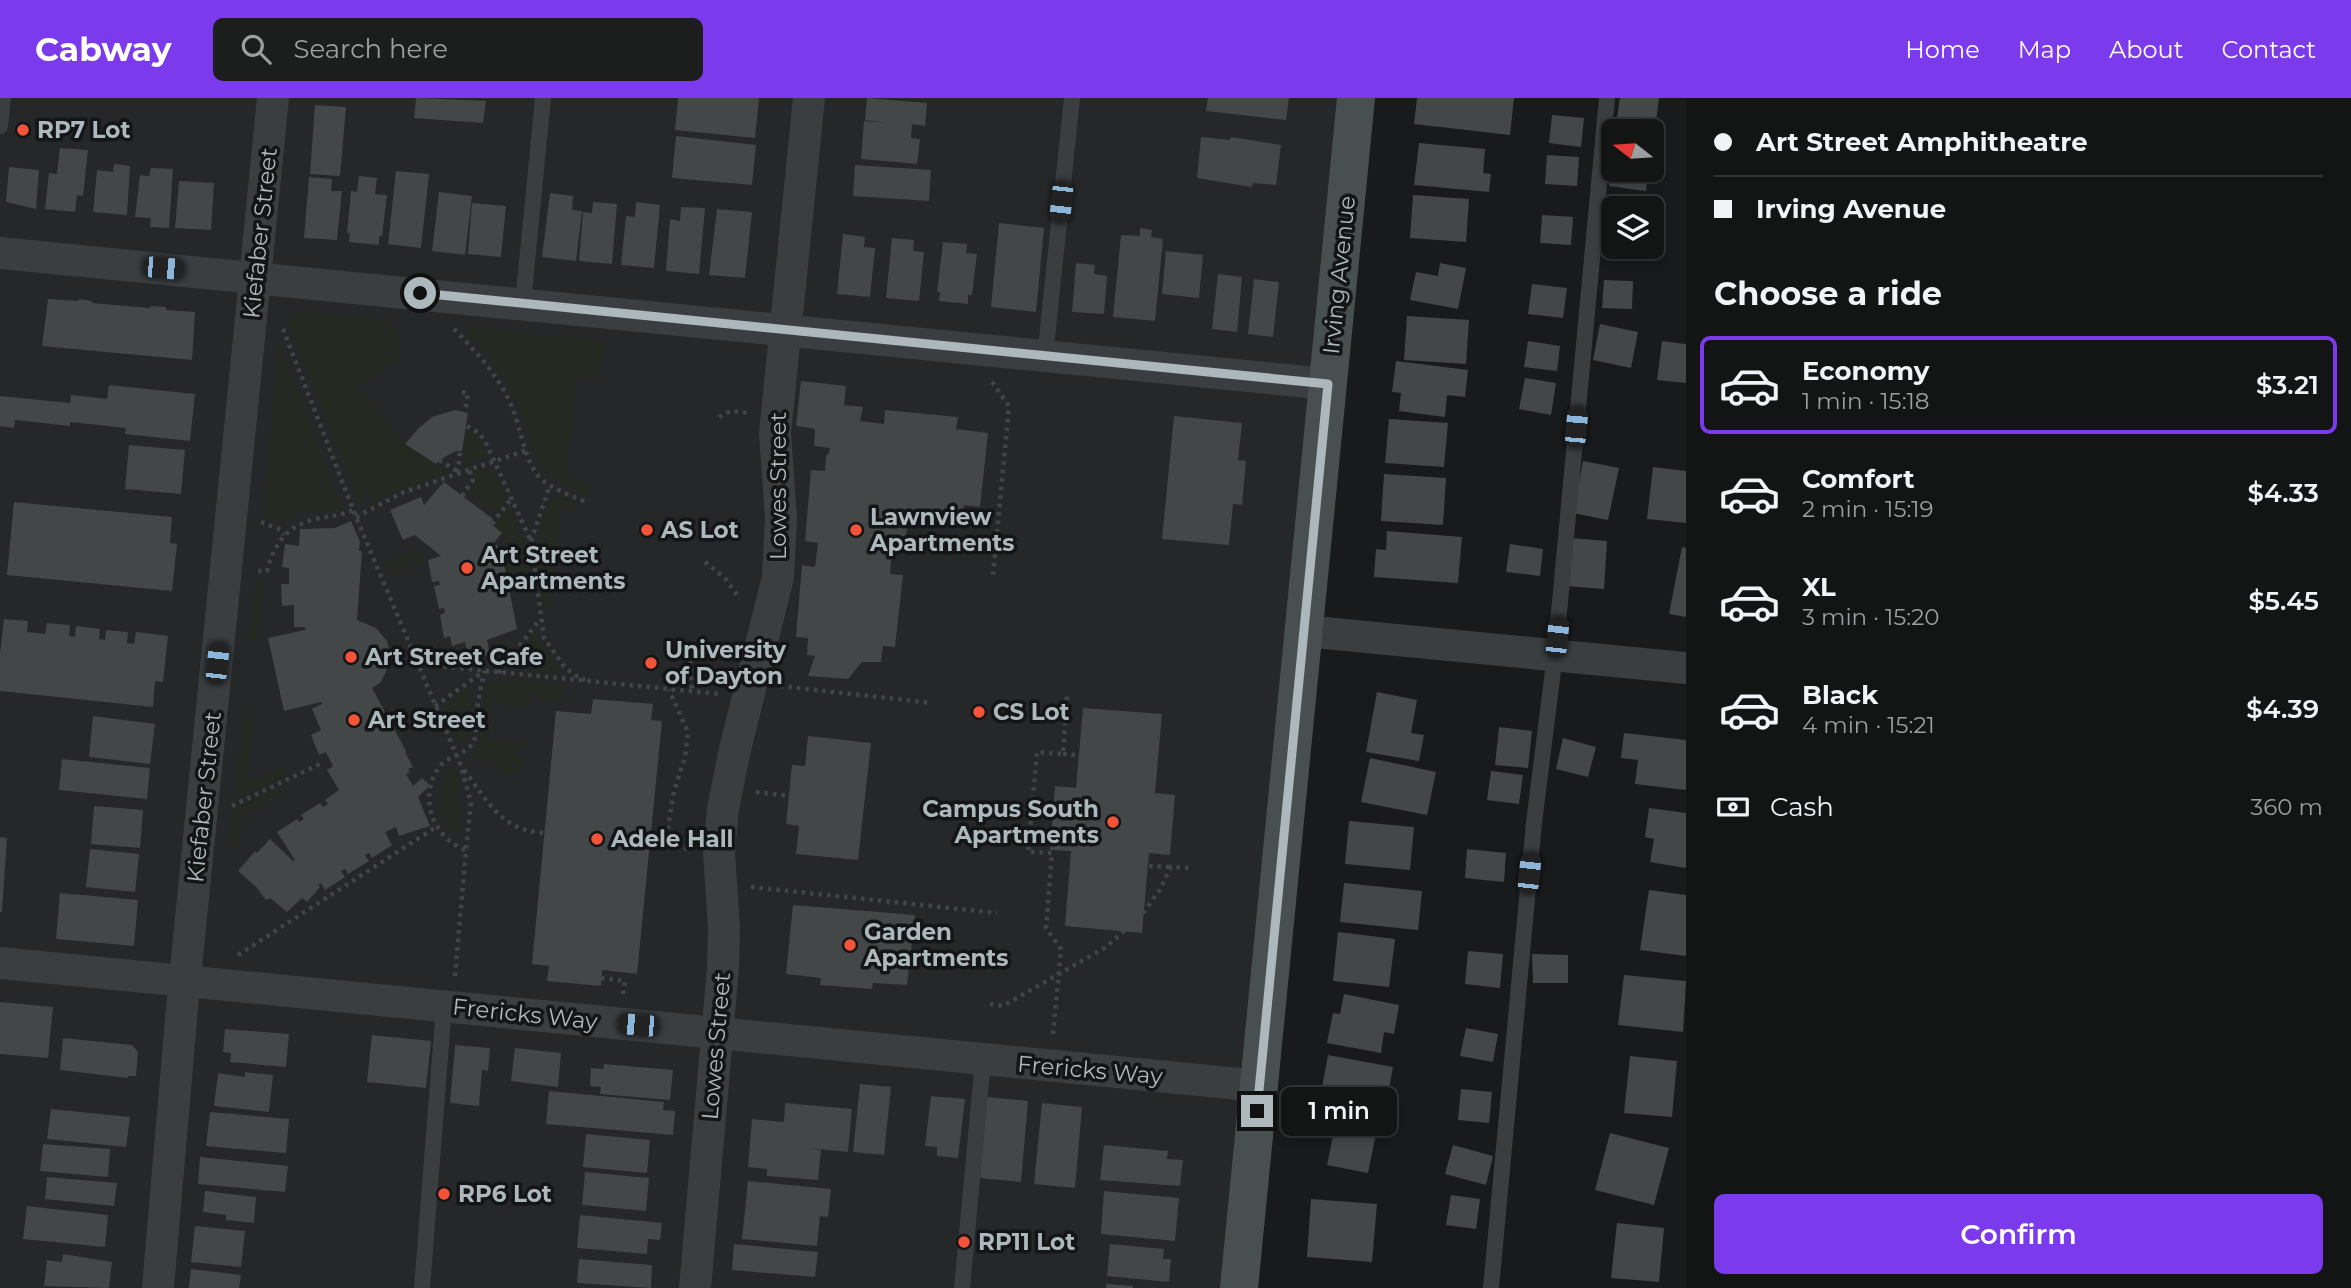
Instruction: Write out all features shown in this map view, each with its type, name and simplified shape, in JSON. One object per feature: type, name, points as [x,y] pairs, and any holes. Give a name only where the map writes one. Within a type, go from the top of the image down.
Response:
[{"type":"street","name":"Kiefaber Street","points":[[158,1288],[185,981],[273,98]]},
{"type":"street","name":"Lowes Street","points":[[695,1288],[724,948],[719,852],[726,788],[778,577],[781,517],[775,433],[809,98]]},
{"type":"street","name":"Irving Avenue","points":[[1239,1288],[1356,98]]},
{"type":"street","points":[[0,253],[1328,384]]},
{"type":"street","points":[[1304,631],[1686,668]]},
{"type":"street","name":"Frericks Way","points":[[0,963],[185,981],[449,993],[718,1033],[1260,1086]]},
{"type":"lane","points":[[0,126],[3,98]]},
{"type":"lane","points":[[523,303],[543,98]]},
{"type":"lane","points":[[1045,357],[1072,98]]},
{"type":"lane","points":[[1491,1288],[1533,836],[1555,655],[1606,98]]},
{"type":"lane","points":[[422,1288],[449,993]]},
{"type":"lane","points":[[962,1288],[984,1060]]},
{"type":"path","points":[[449,323],[497,377],[539,477],[588,503]]},
{"type":"path","points":[[275,328],[282,328],[353,510],[461,766],[471,803],[449,993]]},
{"type":"path","points":[[988,376],[1009,406],[993,575]]},
{"type":"path","points":[[462,392],[468,393],[465,412]]},
{"type":"path","points":[[467,426],[479,433],[485,441],[531,541],[544,638],[549,648],[575,676],[593,683]]},
{"type":"path","points":[[356,517],[404,492],[527,450]]},
{"type":"path","points":[[458,472],[460,451]]},
{"type":"path","points":[[439,460],[458,472]]},
{"type":"path","points":[[462,496],[473,480],[469,469]]},
{"type":"path","points":[[531,541],[550,485]]},
{"type":"path","points":[[492,524],[511,499]]},
{"type":"path","points":[[252,570],[267,571],[274,549],[284,535],[305,522],[344,515],[353,510]]},
{"type":"path","points":[[261,522],[281,530],[284,535]]},
{"type":"path","points":[[499,673],[540,619]]},
{"type":"path","points":[[690,651],[692,692]]},
{"type":"path","points":[[417,664],[692,692],[749,690],[932,703]]},
{"type":"path","points":[[435,706],[485,671]]},
{"type":"path","points":[[466,850],[453,846],[443,838],[430,811],[431,788],[441,766],[455,754],[466,751],[474,741],[480,688],[485,671]]},
{"type":"path","points":[[665,846],[688,732],[669,690]]},
{"type":"path","points":[[1063,754],[1067,695]]},
{"type":"path","points":[[1053,1036],[1061,949],[1046,928],[1052,853],[1028,852],[1037,752],[1075,755]]},
{"type":"path","points":[[228,808],[324,762]]},
{"type":"path","points":[[461,766],[509,824],[521,830],[544,833]]},
{"type":"path","points":[[232,959],[437,826]]},
{"type":"path","points":[[650,844],[719,852]]},
{"type":"path","points":[[1149,866],[1190,868]]},
{"type":"path","points":[[1143,913],[1159,891],[1171,867]]},
{"type":"path","points":[[722,884],[997,913]]},
{"type":"path","points":[[990,1004],[1003,1006],[1106,947],[1124,931]]},
{"type":"path","points":[[601,978],[625,981]]},
{"type":"shaded area","name":"University of Dayton","points":[[0,98],[1356,98],[1239,1288],[0,1288]]},
{"type":"shaded area","points":[[297,310],[390,320],[401,347],[397,349],[402,358],[358,387],[405,445],[446,472],[370,505],[372,494],[365,492],[361,504],[286,319]]},
{"type":"shaded area","points":[[472,327],[605,341],[600,376],[576,377],[566,480],[588,482],[589,494],[548,475],[541,467],[519,408],[504,378],[466,331]]},
{"type":"shaded area","points":[[279,343],[327,474],[342,507],[338,512],[297,513],[282,524],[262,518]]},
{"type":"shaded area","points":[[467,430],[478,436],[489,457],[462,467]]},
{"type":"shaded area","points":[[480,468],[495,474],[508,501],[497,514],[469,490],[476,481],[473,471]]},
{"type":"shaded area","points":[[556,497],[569,500],[582,509],[561,508],[552,610],[549,611],[543,606],[540,548],[543,517],[548,505]]},
{"type":"shaded area","points":[[509,504],[525,543],[509,546],[502,533],[494,526]]},
{"type":"shaded area","points":[[527,546],[530,571],[506,576],[502,552]]},
{"type":"shaded area","points":[[417,549],[425,561],[388,571],[385,563]]},
{"type":"shaded area","points":[[256,579],[264,580],[256,640],[249,642]]},
{"type":"shaded area","points":[[536,633],[560,668],[557,672],[511,668],[510,665]]},
{"type":"shaded area","points":[[504,679],[565,685],[564,696],[547,701],[530,692],[529,707],[492,702],[490,715],[483,714],[490,688]]},
{"type":"shaded area","points":[[473,684],[469,737],[457,741],[443,706],[446,703],[448,705],[457,698],[456,695]]},
{"type":"shaded area","points":[[255,714],[248,781],[283,766],[286,775],[234,801],[242,718]]},
{"type":"shaded area","points":[[482,724],[489,724],[488,739],[526,743],[517,753],[527,765],[510,776],[492,762],[471,760],[477,748]]},
{"type":"shaded area","points":[[453,764],[460,784],[456,795],[462,814],[460,837],[446,822],[440,803],[442,783]]},
{"type":"shaded area","points":[[278,788],[282,795],[243,814],[238,851],[230,842],[233,811]]},
{"type":"building","points":[[416,98],[486,101],[483,123],[414,118]]},
{"type":"building","points":[[678,98],[759,98],[755,138],[675,130]]},
{"type":"building","points":[[867,98],[927,103],[925,126],[912,124],[911,138],[920,139],[917,164],[861,159],[864,121],[889,123],[865,120]]},
{"type":"building","points":[[1208,98],[1289,98],[1286,120],[1206,111]]},
{"type":"building","points":[[1417,98],[1514,98],[1510,135],[1414,124]]},
{"type":"building","points":[[1620,98],[1659,98],[1656,119],[1617,119]]},
{"type":"building","points":[[315,105],[346,107],[340,176],[310,174]]},
{"type":"building","points":[[1552,115],[1584,118],[1581,147],[1549,143]]},
{"type":"building","points":[[676,136],[756,145],[752,185],[672,178]]},
{"type":"building","points":[[1201,137],[1230,140],[1231,137],[1281,145],[1276,185],[1253,183],[1252,187],[1197,178]]},
{"type":"building","points":[[1419,143],[1485,149],[1483,173],[1491,174],[1489,192],[1414,185]]},
{"type":"building","points":[[60,148],[88,150],[83,196],[77,195],[75,212],[45,209],[49,173],[57,174]]},
{"type":"building","points":[[1547,155],[1579,157],[1577,186],[1545,184]]},
{"type":"building","points":[[114,164],[130,166],[127,215],[93,212],[97,170],[113,172]]},
{"type":"building","points":[[855,165],[931,170],[929,201],[853,196]]},
{"type":"building","points":[[9,167],[39,170],[36,209],[6,202]]},
{"type":"building","points":[[151,168],[173,169],[169,228],[150,227],[151,218],[135,217],[140,175],[149,176]]},
{"type":"building","points":[[396,171],[429,174],[421,248],[388,244]]},
{"type":"building","points":[[359,176],[377,178],[375,194],[387,195],[379,245],[349,242],[350,233],[347,233],[351,191],[357,192]]},
{"type":"building","points":[[309,177],[332,179],[331,191],[342,191],[337,240],[304,238]]},
{"type":"building","points":[[179,181],[214,183],[211,230],[175,228]]},
{"type":"building","points":[[1609,182],[1647,182],[1646,191],[1609,186]]},
{"type":"building","points":[[439,192],[472,196],[465,255],[432,251]]},
{"type":"building","points":[[550,193],[573,196],[572,210],[582,211],[576,261],[542,257]]},
{"type":"building","points":[[1413,195],[1469,199],[1466,242],[1410,238]]},
{"type":"building","points":[[593,202],[617,204],[612,264],[579,261],[583,212],[592,213]]},
{"type":"building","points":[[636,202],[660,205],[654,268],[621,265],[626,216],[635,217]]},
{"type":"building","points":[[472,203],[506,206],[501,257],[468,254]]},
{"type":"building","points":[[681,207],[705,208],[699,274],[666,271],[670,219],[680,221]]},
{"type":"building","points":[[717,209],[752,212],[745,278],[709,275]]},
{"type":"building","points":[[1542,215],[1573,217],[1571,245],[1540,243]]},
{"type":"building","points":[[999,223],[1044,228],[1036,312],[991,307]]},
{"type":"building","points":[[1140,228],[1152,230],[1151,237],[1163,239],[1155,321],[1113,317],[1121,235],[1140,236]]},
{"type":"building","points":[[843,234],[865,237],[864,247],[875,248],[870,297],[837,294]]},
{"type":"building","points":[[892,238],[914,240],[913,251],[924,252],[919,301],[886,298]]},
{"type":"building","points":[[943,242],[967,244],[966,253],[977,254],[972,295],[968,295],[968,304],[939,301],[940,292],[937,292]]},
{"type":"building","points":[[1166,251],[1203,255],[1199,298],[1162,294]]},
{"type":"building","points":[[1076,263],[1095,265],[1094,274],[1107,276],[1104,314],[1072,312]]},
{"type":"building","points":[[1440,263],[1466,268],[1458,309],[1410,300],[1416,272],[1438,276]]},
{"type":"building","points":[[1218,274],[1242,277],[1237,332],[1212,329]]},
{"type":"building","points":[[1254,279],[1279,282],[1273,337],[1248,334]]},
{"type":"building","points":[[1604,280],[1633,281],[1632,309],[1602,308]]},
{"type":"building","points":[[1532,284],[1567,288],[1563,318],[1528,314]]},
{"type":"building","points":[[48,299],[79,299],[92,303],[166,307],[166,310],[195,312],[192,360],[42,346]]},
{"type":"building","points":[[1407,316],[1469,320],[1466,364],[1404,360]]},
{"type":"building","points":[[1600,324],[1638,332],[1631,368],[1593,360]]},
{"type":"building","points":[[1528,341],[1560,346],[1557,371],[1524,367]]},
{"type":"building","points":[[1662,341],[1686,344],[1686,383],[1657,380]]},
{"type":"building","points":[[1396,361],[1468,370],[1465,397],[1447,395],[1445,417],[1399,411],[1401,393],[1392,392]]},
{"type":"building","points":[[1525,378],[1556,383],[1551,415],[1519,409]]},
{"type":"building","name":"Lawnview Apartments","points":[[801,381],[846,386],[844,405],[863,407],[860,421],[884,424],[885,410],[958,417],[956,429],[988,433],[980,507],[964,505],[963,518],[909,513],[904,551],[892,551],[890,574],[903,575],[895,647],[883,646],[881,662],[862,662],[848,679],[808,676],[815,656],[807,655],[808,638],[796,637],[802,565],[815,567],[818,543],[805,541],[811,470],[825,471],[826,455],[830,448],[814,446],[815,429],[796,426]]},
{"type":"building","points":[[109,385],[195,394],[190,441],[125,434],[126,428],[70,422],[70,426],[15,420],[14,428],[0,426],[0,396],[70,403],[71,395],[107,399]]},
{"type":"building","points":[[455,410],[468,413],[462,451],[456,451],[436,464],[405,444],[432,417]]},
{"type":"building","points":[[1174,416],[1242,423],[1238,460],[1246,461],[1242,505],[1233,504],[1229,545],[1162,539]]},
{"type":"building","points":[[1389,419],[1448,423],[1444,467],[1385,463]]},
{"type":"building","points":[[129,445],[185,450],[181,494],[125,489]]},
{"type":"building","points":[[1583,461],[1619,468],[1608,520],[1573,513]]},
{"type":"building","points":[[1653,467],[1686,471],[1686,523],[1647,519]]},
{"type":"building","points":[[1384,474],[1446,478],[1443,525],[1381,521]]},
{"type":"building","name":"Art Street Apartments","points":[[444,482],[493,519],[490,523],[502,533],[491,546],[497,545],[501,549],[517,629],[487,640],[490,655],[469,660],[465,642],[452,646],[450,636],[444,638],[440,615],[445,613],[444,608],[439,609],[434,586],[440,585],[439,581],[432,582],[428,560],[441,556],[415,535],[403,540],[390,510],[421,497],[424,505]]},
{"type":"building","points":[[14,502],[172,517],[170,543],[177,544],[172,591],[7,575]]},
{"type":"building","name":"Art Street","points":[[351,521],[360,542],[359,551],[362,551],[357,620],[376,628],[387,641],[390,652],[386,672],[380,683],[372,688],[413,767],[408,769],[410,772],[406,774],[413,786],[422,778],[430,785],[418,797],[430,826],[399,836],[396,827],[385,832],[392,845],[372,858],[369,853],[365,855],[369,861],[348,874],[345,869],[341,871],[345,877],[325,890],[321,883],[307,902],[302,898],[287,912],[270,898],[266,900],[238,871],[255,851],[257,853],[270,839],[295,860],[277,832],[297,819],[299,822],[304,819],[301,815],[320,803],[323,807],[328,804],[325,800],[339,790],[327,770],[333,766],[326,752],[319,755],[311,735],[321,730],[312,709],[322,704],[321,702],[284,711],[268,638],[305,630],[305,627],[294,627],[294,605],[282,606],[281,584],[289,584],[289,568],[282,567],[285,544],[299,546],[300,529],[335,528]]},
{"type":"building","points":[[1387,531],[1462,537],[1458,583],[1374,577],[1376,549],[1386,550]]},
{"type":"building","points":[[1570,538],[1607,541],[1604,589],[1566,586]]},
{"type":"building","points":[[1510,544],[1543,549],[1540,576],[1506,572]]},
{"type":"building","points":[[1682,547],[1686,548],[1686,617],[1669,614]]},
{"type":"building","points":[[4,619],[28,621],[27,632],[45,634],[47,623],[70,625],[69,636],[75,637],[76,626],[100,629],[99,639],[105,640],[106,630],[128,632],[127,643],[134,644],[136,632],[168,636],[163,682],[155,681],[153,707],[0,691]]},
{"type":"building","points":[[1377,692],[1417,700],[1411,733],[1424,735],[1419,761],[1366,752]]},
{"type":"building","name":"Adele Hall","points":[[593,699],[653,704],[651,720],[662,721],[637,974],[602,970],[601,986],[547,981],[549,966],[532,964],[556,711],[591,714]]},
{"type":"building","name":"Campus South Apartments","points":[[1083,708],[1162,714],[1155,793],[1175,795],[1170,855],[1149,853],[1142,933],[1065,926],[1071,851],[1050,850],[1055,786],[1076,788]]},
{"type":"building","points":[[93,716],[155,724],[150,764],[89,757]]},
{"type":"building","points":[[1499,727],[1532,731],[1528,768],[1495,765]]},
{"type":"building","points":[[1624,733],[1686,740],[1686,790],[1635,784],[1638,760],[1621,758]]},
{"type":"building","name":"Garden Apartments","points":[[808,736],[871,743],[858,860],[796,854],[799,826],[786,824],[792,765],[805,766]]},
{"type":"building","points":[[1563,738],[1596,747],[1588,777],[1556,769]]},
{"type":"building","points":[[1370,758],[1436,772],[1427,815],[1361,802]]},
{"type":"building","points":[[62,759],[150,768],[147,799],[59,790]]},
{"type":"building","points":[[1491,771],[1523,775],[1519,804],[1487,800]]},
{"type":"building","points":[[94,806],[143,810],[140,848],[91,844]]},
{"type":"building","points":[[1649,808],[1686,813],[1686,868],[1650,862],[1654,839],[1645,837]]},
{"type":"building","points":[[1349,821],[1414,827],[1410,870],[1345,864]]},
{"type":"building","points":[[0,837],[7,838],[2,912],[0,912]]},
{"type":"building","points":[[90,849],[139,854],[135,892],[86,887]]},
{"type":"building","points":[[1467,849],[1506,853],[1504,882],[1465,878]]},
{"type":"building","points":[[1344,883],[1422,891],[1418,930],[1340,922]]},
{"type":"building","points":[[1649,890],[1686,895],[1686,956],[1640,950]]},
{"type":"building","points":[[60,893],[138,900],[134,946],[56,939]]},
{"type":"building","name":"Garden Apartments","points":[[793,905],[915,915],[907,985],[873,983],[872,989],[820,985],[821,978],[786,974]]},
{"type":"building","points":[[1338,932],[1395,939],[1389,987],[1333,981]]},
{"type":"building","points":[[1468,951],[1503,954],[1500,988],[1465,984]]},
{"type":"building","points":[[1532,954],[1568,955],[1568,983],[1533,983]]},
{"type":"building","points":[[1624,975],[1686,981],[1683,1032],[1618,1025]]},
{"type":"building","points":[[1344,994],[1399,1005],[1394,1034],[1384,1032],[1381,1053],[1327,1043],[1333,1013],[1340,1014]]},
{"type":"building","points":[[0,1002],[53,1007],[48,1058],[0,1054]]},
{"type":"building","points":[[1466,1028],[1498,1034],[1493,1062],[1460,1056]]},
{"type":"building","points":[[225,1029],[289,1034],[286,1067],[230,1062],[231,1053],[223,1052]]},
{"type":"building","points":[[372,1035],[431,1041],[426,1088],[367,1082]]},
{"type":"building","points":[[63,1038],[132,1045],[138,1052],[136,1076],[128,1078],[60,1070]]},
{"type":"building","points":[[455,1045],[490,1048],[488,1071],[482,1070],[479,1106],[450,1103]]},
{"type":"building","points":[[515,1048],[561,1053],[558,1087],[511,1081]]},
{"type":"building","points":[[1328,1055],[1393,1067],[1385,1111],[1320,1099]]},
{"type":"building","points":[[1630,1056],[1677,1061],[1672,1117],[1624,1113]]},
{"type":"building","points":[[604,1064],[673,1070],[670,1100],[600,1094],[601,1087],[590,1086],[591,1068],[603,1069]]},
{"type":"building","points":[[245,1072],[273,1075],[269,1112],[214,1106],[218,1073],[245,1077]]},
{"type":"building","points":[[860,1084],[891,1087],[884,1155],[853,1152]]},
{"type":"building","points":[[1461,1089],[1492,1092],[1489,1123],[1458,1120]]},
{"type":"building","points":[[549,1091],[664,1102],[663,1110],[675,1111],[673,1135],[546,1124]]},
{"type":"building","points":[[931,1096],[965,1099],[958,1158],[937,1156],[937,1147],[925,1146]]},
{"type":"building","points":[[987,1097],[1028,1101],[1021,1182],[980,1178]]},
{"type":"building","points":[[785,1103],[852,1109],[848,1152],[808,1148],[821,1150],[818,1180],[767,1176],[767,1169],[748,1167],[752,1119],[784,1122]]},
{"type":"building","points":[[1042,1103],[1082,1107],[1075,1188],[1034,1184]]},
{"type":"building","points":[[51,1109],[130,1117],[126,1147],[47,1139]]},
{"type":"building","points":[[210,1112],[289,1119],[286,1153],[206,1146]]},
{"type":"building","points":[[1337,1116],[1378,1124],[1368,1173],[1327,1165]]},
{"type":"building","points":[[1610,1133],[1669,1148],[1654,1205],[1595,1190]]},
{"type":"building","points":[[586,1134],[650,1140],[647,1173],[583,1167]]},
{"type":"building","points":[[43,1144],[110,1149],[108,1177],[40,1171]]},
{"type":"building","points":[[1104,1145],[1168,1151],[1167,1159],[1183,1160],[1180,1186],[1100,1180]]},
{"type":"building","points":[[1453,1145],[1493,1156],[1486,1185],[1445,1174]]},
{"type":"building","points":[[200,1157],[288,1166],[285,1192],[198,1184]]},
{"type":"building","points":[[585,1172],[649,1178],[646,1211],[582,1205]]},
{"type":"building","points":[[47,1177],[117,1183],[114,1206],[45,1199]]},
{"type":"building","points":[[748,1181],[831,1189],[828,1217],[820,1216],[817,1246],[742,1239]]},
{"type":"building","points":[[205,1191],[256,1197],[254,1223],[226,1220],[226,1215],[203,1212]]},
{"type":"building","points":[[1104,1191],[1179,1198],[1175,1241],[1101,1234]]},
{"type":"building","points":[[1451,1195],[1480,1199],[1476,1229],[1446,1225]]},
{"type":"building","points":[[1311,1199],[1377,1204],[1372,1262],[1307,1257]]},
{"type":"building","points":[[27,1206],[108,1215],[105,1247],[23,1239]]},
{"type":"building","points":[[580,1215],[662,1223],[660,1240],[648,1239],[647,1254],[577,1248]]},
{"type":"building","points":[[1617,1223],[1664,1228],[1659,1282],[1611,1278]]},
{"type":"building","points":[[195,1226],[245,1231],[241,1267],[191,1262]]},
{"type":"building","points":[[734,1244],[818,1252],[815,1277],[732,1270]]},
{"type":"building","points":[[1110,1244],[1164,1249],[1163,1259],[1171,1259],[1169,1282],[1107,1276]]},
{"type":"building","points":[[63,1254],[112,1262],[109,1288],[44,1286],[47,1260],[62,1262]]},
{"type":"building","points":[[579,1259],[652,1265],[651,1288],[577,1283]]},
{"type":"building","points":[[191,1269],[241,1275],[239,1288],[189,1288]]},
{"type":"building","points":[[1106,1284],[1133,1286],[1133,1288],[1106,1288]]},
{"type":"place","name":"RP7 Lot","points":[[23,130]]},
{"type":"place","name":"AS Lot","points":[[647,530]]},
{"type":"place","name":"Lawnview Apartments","points":[[856,530]]},
{"type":"place","name":"Art Street Apartments","points":[[467,568]]},
{"type":"place","name":"Art Street Cafe","points":[[351,657]]},
{"type":"place","name":"University of Dayton","points":[[651,663]]},
{"type":"place","name":"CS Lot","points":[[979,712]]},
{"type":"place","name":"Art Street","points":[[354,720]]},
{"type":"place","name":"Campus South Apartments","points":[[1113,822]]},
{"type":"place","name":"Adele Hall","points":[[597,839]]},
{"type":"place","name":"Garden Apartments","points":[[850,945]]},
{"type":"place","name":"RP6 Lot","points":[[444,1194]]},
{"type":"place","name":"RP11 Lot","points":[[964,1242]]},
{"type":"route","points":[[420,293],[1328,384],[1257,1111]]}]
